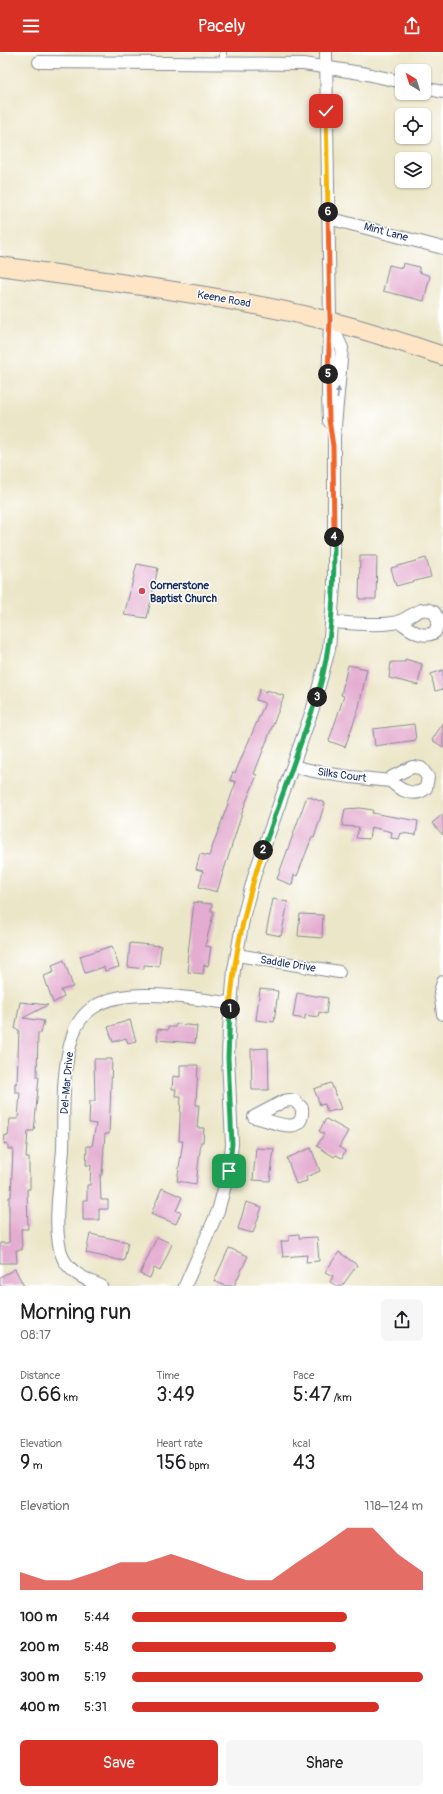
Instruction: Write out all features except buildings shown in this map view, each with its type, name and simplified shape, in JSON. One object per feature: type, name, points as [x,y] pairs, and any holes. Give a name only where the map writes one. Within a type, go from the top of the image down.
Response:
[{"type":"main road","name":"Keene Road","points":[[0,266],[204,296],[330,321],[443,356]]},
{"type":"street","points":[[185,1286],[213,1224],[226,1185],[231,1150],[228,1058],[230,1002],[237,955],[251,887],[322,679],[329,649],[334,574],[333,446],[329,420],[328,394],[330,321],[326,52]]},
{"type":"street","points":[[39,62],[93,58],[223,58],[326,67],[395,81]]},
{"type":"street","points":[[431,89],[443,92]]},
{"type":"street","name":"Mint Lane","points":[[328,218],[443,248]]},
{"type":"street","points":[[332,622],[386,624],[400,622]]},
{"type":"street","name":"Silks Court","points":[[293,766],[313,772],[391,781]]},
{"type":"street","name":"Saddle Drive","points":[[237,955],[339,972]]},
{"type":"street","points":[[443,982],[440,992],[443,1014]]},
{"type":"street","name":"Del-Mar Drive","points":[[101,1286],[84,1278],[69,1267],[63,1259],[58,1240],[65,1089],[68,1056],[73,1034],[78,1024],[93,1008],[107,1000],[122,995],[145,994],[230,1002]]},
{"type":"street","points":[[231,1119],[254,1117]]},
{"type":"place","name":"Cornerstone Baptist Church","points":[[142,591]]},
{"type":"route","points":[[229,1171],[232,1144],[232,1116],[228,1058],[230,1002],[244,914],[255,873],[268,834],[318,694],[329,649],[334,603],[333,446],[329,420],[328,394],[328,342],[330,321],[326,111]]}]
